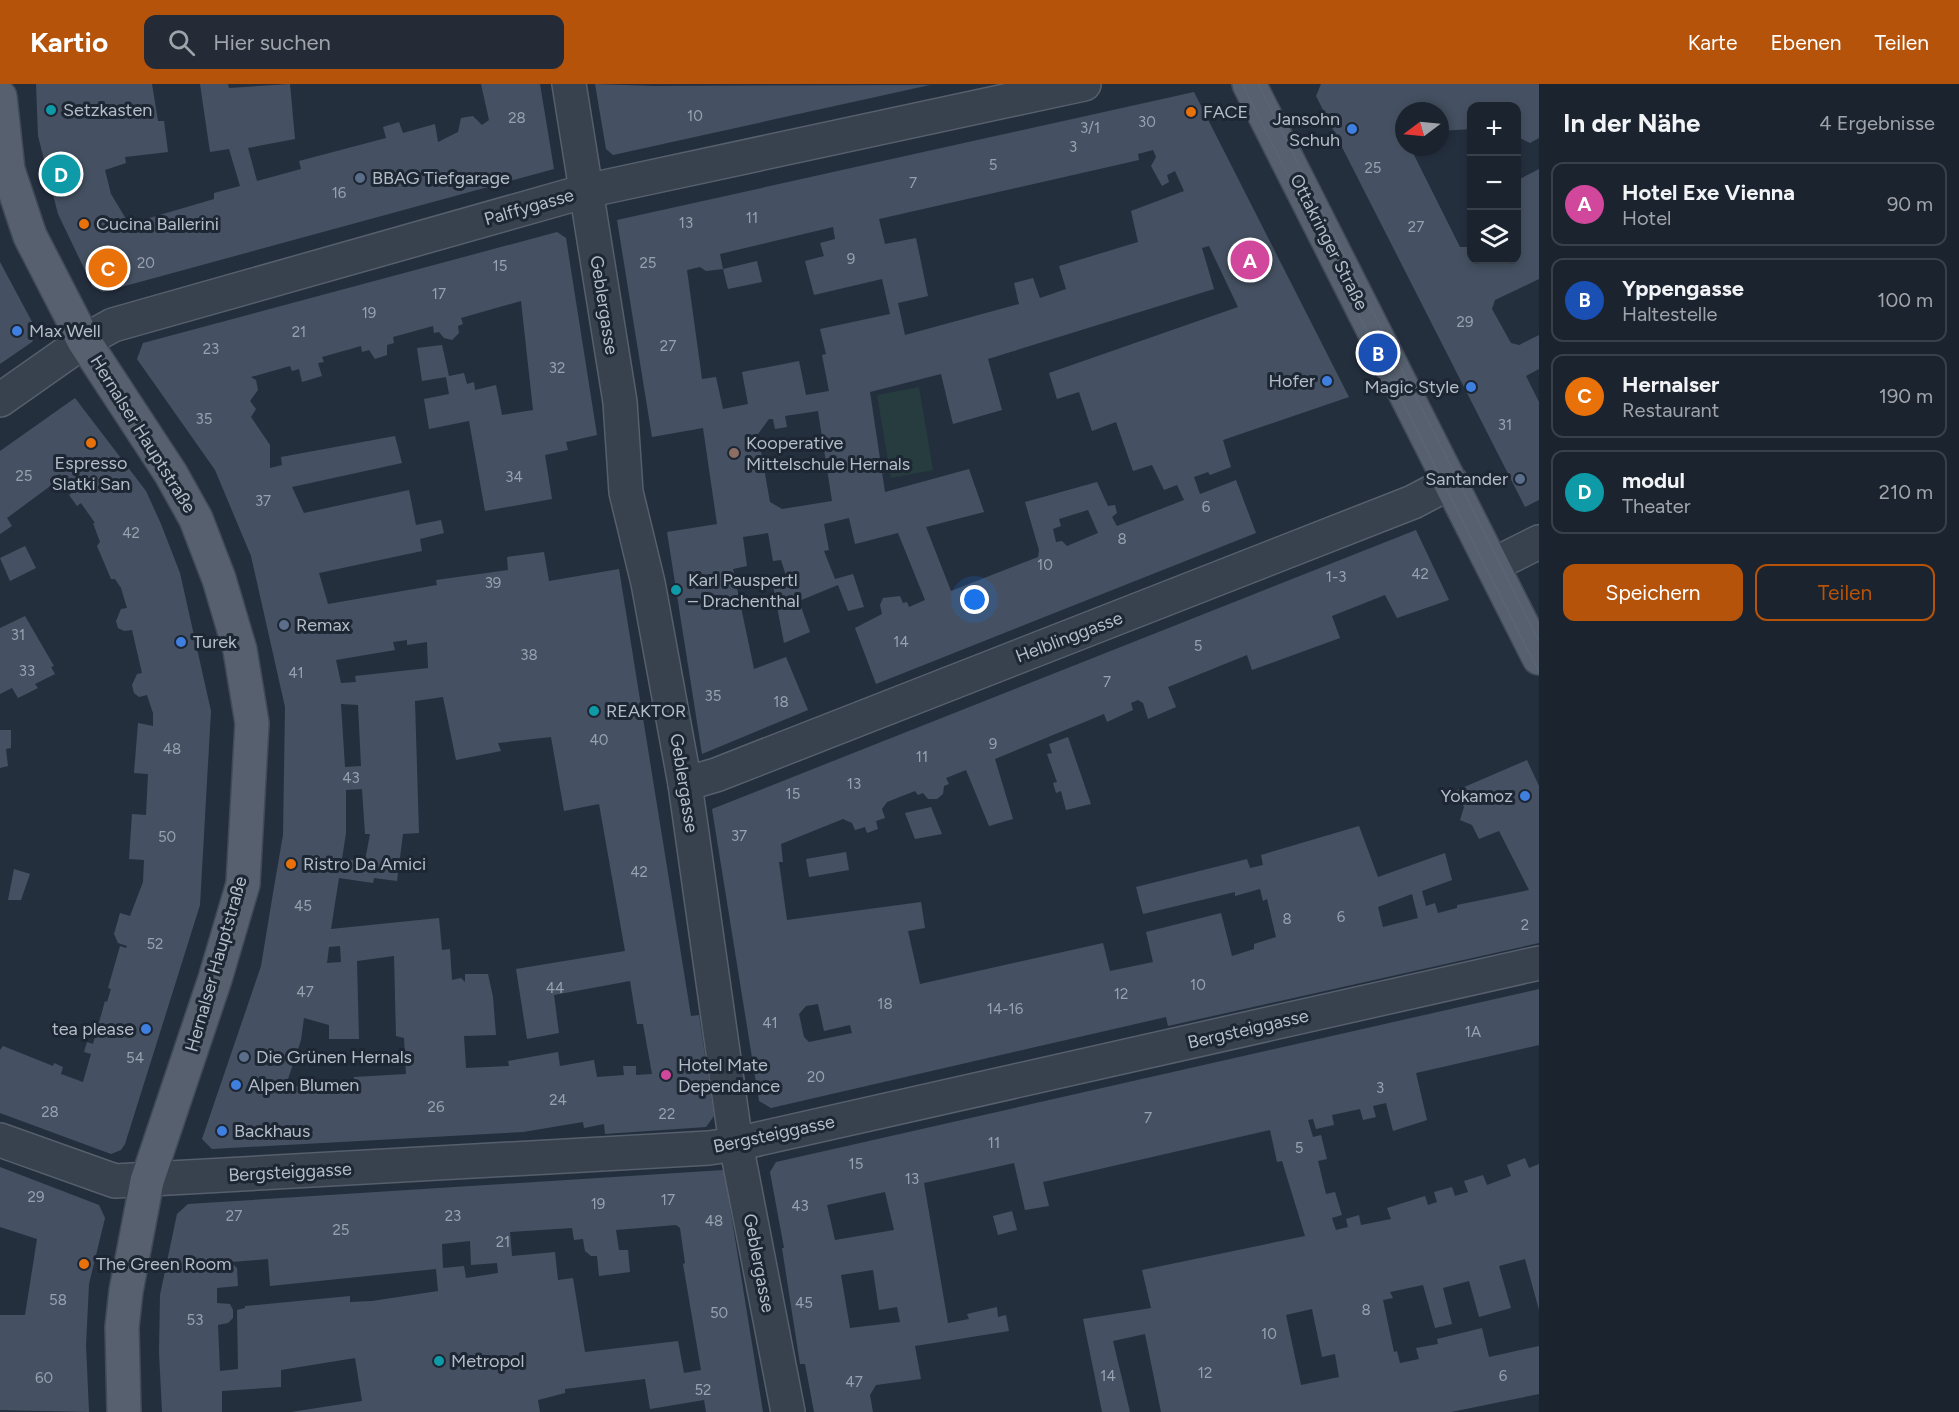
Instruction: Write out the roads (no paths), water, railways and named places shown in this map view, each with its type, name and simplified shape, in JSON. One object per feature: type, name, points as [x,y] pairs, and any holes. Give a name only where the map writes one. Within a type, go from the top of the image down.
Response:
[{"type":"main road","name":"Ottakringer Straße","points":[[1249,84],[1539,658]]},
{"type":"main road","name":"Hernalser Hauptstraße","points":[[0,97],[8,170],[30,236],[84,341],[171,474],[196,519],[219,579],[240,650],[252,723],[243,884],[216,979],[147,1181],[126,1291],[122,1327],[124,1412]]},
{"type":"street","name":"Geblergasse","points":[[569,84],[620,402],[626,492],[648,583],[685,784],[736,1144],[788,1412]]},
{"type":"street","name":"Palffygasse","points":[[0,400],[84,341],[113,324],[586,191],[1084,84]]},
{"type":"street","name":"Helblinggasse","points":[[685,784],[727,771],[1413,502],[1451,482]]},
{"type":"street","points":[[1493,565],[1539,542]]},
{"type":"street","name":"Bergsteiggasse","points":[[0,1140],[115,1181],[147,1181],[736,1144],[1539,963]]},
{"type":"tram line","points":[[1242,84],[1539,672]]},
{"type":"tram line","points":[[1258,84],[1539,641]]},
{"type":"place","name":"Setzkasten","points":[[51,110]]},
{"type":"place","name":"FACE","points":[[1191,112]]},
{"type":"place","name":"Jansohn Schuh","points":[[1352,129]]},
{"type":"place","name":"modul","points":[[61,174]]},
{"type":"place","name":"BBAG Tiefgarage","points":[[360,178]]},
{"type":"place","name":"Cucina Ballerini","points":[[84,224]]},
{"type":"place","name":"Hotel Exe Vienna","points":[[1250,260]]},
{"type":"place","name":"Hernalser","points":[[108,268]]},
{"type":"place","name":"Max Well","points":[[17,331]]},
{"type":"place","name":"Yppengasse","points":[[1378,353]]},
{"type":"place","name":"Hofer","points":[[1327,381]]},
{"type":"place","name":"Magic Style","points":[[1471,387]]},
{"type":"place","name":"Espresso Slatki San","points":[[91,443]]},
{"type":"place","name":"Kooperative Mittelschule Hernals","points":[[734,453]]},
{"type":"place","name":"Santander","points":[[1520,479]]},
{"type":"place","name":"Karl Pauspertl – Drachenthal","points":[[676,590]]},
{"type":"place","name":"Remax","points":[[284,625]]},
{"type":"place","name":"Turek","points":[[181,642]]},
{"type":"place","name":"REAKTOR","points":[[594,711]]},
{"type":"place","name":"Yokamoz","points":[[1525,796]]},
{"type":"place","name":"Ristro Da Amici","points":[[291,864]]},
{"type":"place","name":"tea please","points":[[146,1029]]},
{"type":"place","name":"Die Grünen Hernals","points":[[244,1057]]},
{"type":"place","name":"Hotel Mate Dependance","points":[[666,1075]]},
{"type":"place","name":"Alpen Blumen","points":[[236,1085]]},
{"type":"place","name":"Backhaus","points":[[222,1131]]},
{"type":"place","name":"The Green Room","points":[[84,1264]]},
{"type":"place","name":"Metropol","points":[[439,1361]]}]
